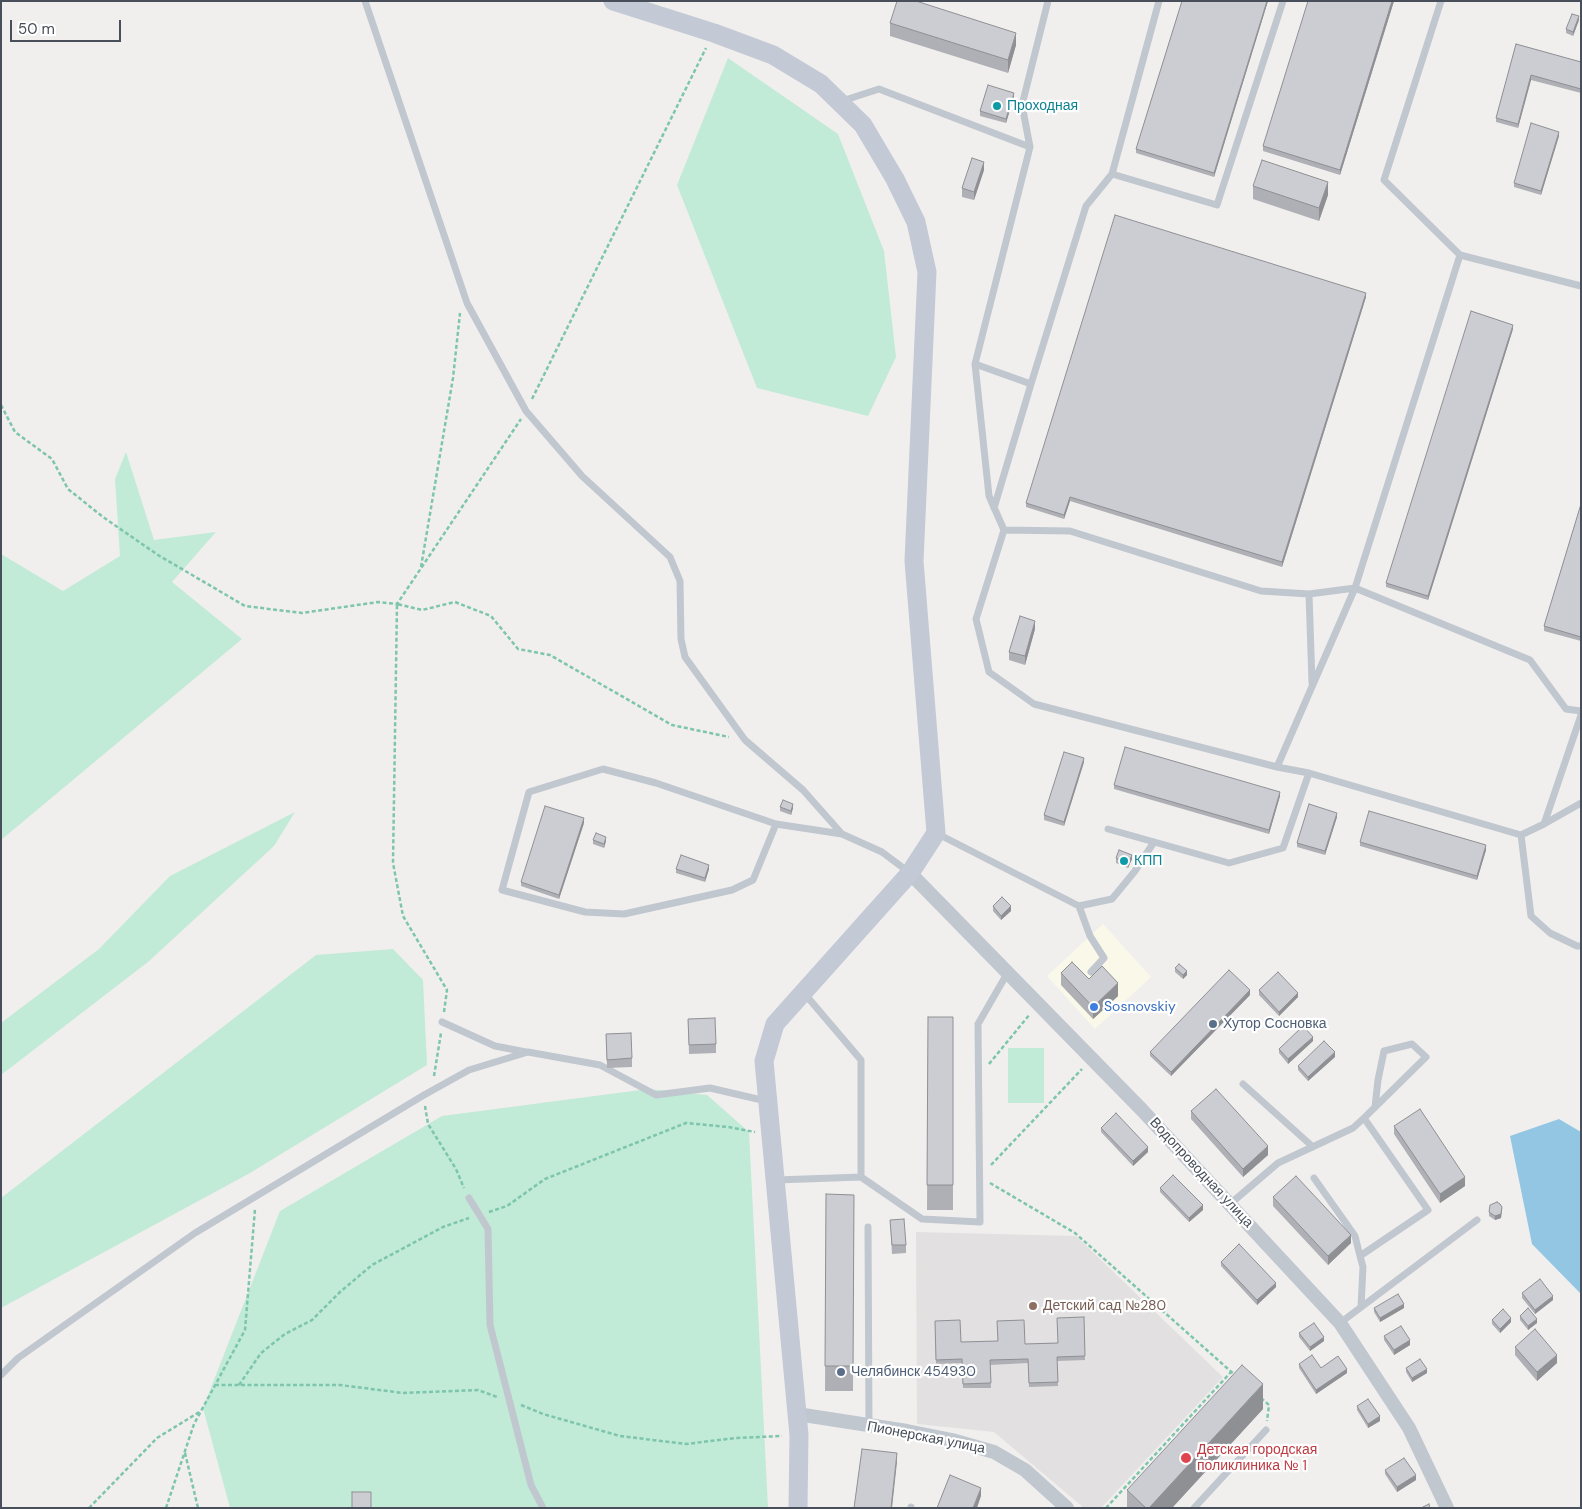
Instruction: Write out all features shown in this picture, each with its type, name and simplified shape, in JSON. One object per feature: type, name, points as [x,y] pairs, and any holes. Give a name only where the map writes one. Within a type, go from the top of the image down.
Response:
[{"type":"street","points":[[613,1],[773,55],[821,84],[863,125],[895,179],[916,222],[927,272],[914,561],[936,833],[910,872],[804,993],[774,1024],[764,1061],[799,1435],[798,1508]]},
{"type":"street","name":"Водопроводная улица","points":[[910,872],[1092,1058],[1340,1323],[1409,1428],[1447,1508]]},
{"type":"street","name":"Пионерская улица","points":[[797,1414],[952,1440],[994,1452],[1025,1470],[1067,1508]]},
{"type":"lane","points":[[365,1],[467,303],[526,411],[582,476],[670,556],[680,581],[681,639],[685,657],[746,740],[803,790],[842,834]]},
{"type":"lane","points":[[1048,1],[1022,105],[1030,147],[976,364],[989,496],[1004,530],[976,619],[989,672],[1034,704],[1277,768],[1310,773],[1521,835],[1581,803]]},
{"type":"lane","points":[[994,508],[1086,206],[1112,174],[1159,1]]},
{"type":"lane","points":[[1112,174],[1217,205],[1283,1]]},
{"type":"lane","points":[[1441,1],[1384,180],[1460,255],[1581,286]]},
{"type":"lane","points":[[840,102],[879,89],[1030,147]]},
{"type":"lane","points":[[1277,768],[1355,588],[1460,255]]},
{"type":"lane","points":[[976,364],[1031,384]]},
{"type":"lane","points":[[1004,530],[1070,531],[1261,591],[1309,594],[1355,588],[1530,660],[1566,709],[1581,711]]},
{"type":"lane","points":[[1309,594],[1312,687]]},
{"type":"lane","points":[[1544,824],[1581,715]]},
{"type":"lane","points":[[776,824],[753,880],[732,890],[624,914],[585,912],[502,890],[528,792],[603,769],[656,783],[776,824],[842,834],[882,852],[910,872]]},
{"type":"lane","points":[[1108,829],[1229,863],[1283,848],[1310,773]]},
{"type":"lane","points":[[936,833],[1079,906],[1112,899],[1154,842]]},
{"type":"lane","points":[[1521,835],[1531,916],[1550,933],[1577,946],[1581,946]]},
{"type":"lane","points":[[1079,906],[1090,936],[1104,958],[1091,972]]},
{"type":"lane","points":[[776,1180],[861,1177],[922,1219],[980,1222],[978,1024],[1008,971]]},
{"type":"lane","points":[[804,993],[861,1060],[861,1177]]},
{"type":"lane","points":[[442,1022],[495,1046],[600,1065],[656,1096],[710,1088],[768,1101]]},
{"type":"lane","points":[[1230,1204],[1278,1163],[1353,1128],[1426,1057],[1412,1044],[1384,1051],[1375,1106]]},
{"type":"lane","points":[[1,1375],[18,1358],[195,1232],[431,1090],[470,1070],[528,1052]]},
{"type":"lane","points":[[1243,1084],[1312,1147]]},
{"type":"lane","points":[[1360,1256],[1428,1210],[1364,1118]]},
{"type":"lane","points":[[1314,1178],[1355,1236],[1363,1267],[1361,1307]]},
{"type":"lane","points":[[469,1198],[488,1229],[490,1326],[531,1485],[543,1508]]},
{"type":"lane","points":[[1340,1323],[1478,1220]]},
{"type":"lane","points":[[868,1227],[869,1426]]},
{"type":"lane","points":[[1194,1508],[1266,1430]]},
{"type":"path","points":[[431,1090],[447,990],[403,916],[393,863],[397,604],[526,411],[714,34]]},
{"type":"path","points":[[421,569],[453,378],[462,286]]},
{"type":"path","points":[[1,404],[14,432],[52,459],[68,489],[103,517],[158,555],[245,606],[302,613],[378,602],[422,610],[455,602],[491,616],[518,649],[550,655],[672,725],[746,740]]},
{"type":"path","points":[[978,1078],[1038,1003]]},
{"type":"path","points":[[1092,1058],[980,1176],[1075,1233],[1238,1378]]},
{"type":"path","points":[[424,1095],[428,1124],[456,1169],[469,1198]]},
{"type":"path","points":[[166,1508],[194,1424],[245,1330],[252,1234],[257,1196]]},
{"type":"path","points":[[1106,1508],[1231,1372]]},
{"type":"path","points":[[1256,1394],[1269,1405],[1266,1430]]},
{"type":"path","points":[[89,1508],[157,1438],[202,1410]]},
{"type":"path","points":[[185,1451],[198,1508]]},
{"type":"shaded area","points":[[1103,924],[1151,977],[1095,1029],[1047,976]]},
{"type":"shaded area","name":"Детский сад №280","points":[[916,1232],[1076,1236],[1223,1377],[1101,1508],[1084,1508],[994,1432],[917,1424]]},
{"type":"green space","points":[[728,58],[838,134],[884,251],[896,357],[868,416],[757,388],[677,185]]},
{"type":"green space","points":[[126,452],[154,540],[216,532],[172,582],[242,639],[1,840],[1,554],[63,591],[120,556],[115,479]]},
{"type":"green space","points":[[295,812],[274,846],[148,962],[1,1075],[1,1023],[99,949],[170,876]]},
{"type":"green space","points":[[393,949],[423,980],[427,1065],[250,1173],[1,1308],[1,1198],[316,955]]},
{"type":"green space","points":[[1008,1048],[1044,1048],[1044,1103],[1008,1103]]},
{"type":"green space","points":[[648,1089],[707,1095],[749,1132],[768,1508],[230,1508],[203,1408],[280,1211],[442,1116]]},
{"type":"water","points":[[1559,1119],[1581,1132],[1581,1294],[1532,1244],[1510,1136]]},
{"type":"building","points":[[897,1],[916,1],[1016,33],[1008,60],[890,23]]},
{"type":"building","points":[[1182,1],[1267,1],[1214,173],[1136,149]]},
{"type":"building","points":[[1308,1],[1392,1],[1340,170],[1263,146]]},
{"type":"building","points":[[1572,14],[1579,16],[1573,32],[1566,29]]},
{"type":"building","points":[[1516,44],[1581,62],[1581,89],[1531,75],[1518,124],[1496,118]]},
{"type":"building","name":"Проходная","points":[[988,85],[1014,93],[1006,119],[980,111]]},
{"type":"building","points":[[1531,123],[1559,132],[1541,191],[1514,183]]},
{"type":"building","points":[[972,158],[984,162],[974,192],[962,188]]},
{"type":"building","points":[[1262,160],[1328,182],[1319,208],[1253,186]]},
{"type":"building","points":[[1115,215],[1366,293],[1282,562],[1070,497],[1064,515],[1026,503]]},
{"type":"building","points":[[1471,311],[1513,325],[1428,596],[1386,583]]},
{"type":"building","points":[[1581,504],[1581,637],[1544,626]]},
{"type":"building","points":[[1020,616],[1035,621],[1025,656],[1009,652]]},
{"type":"building","points":[[1125,747],[1280,792],[1269,830],[1114,785]]},
{"type":"building","points":[[1064,752],[1084,758],[1064,822],[1044,815]]},
{"type":"building","points":[[783,800],[793,804],[791,811],[780,807]]},
{"type":"building","points":[[1309,804],[1337,813],[1325,851],[1297,843]]},
{"type":"building","points":[[545,806],[584,818],[559,895],[521,882]]},
{"type":"building","points":[[1369,811],[1486,845],[1477,876],[1360,842]]},
{"type":"building","points":[[596,833],[606,837],[604,844],[593,840]]},
{"type":"building","points":[[1119,850],[1132,855],[1128,864],[1116,858]]},
{"type":"building","points":[[681,855],[709,865],[705,878],[676,869]]},
{"type":"building","points":[[1002,897],[1011,906],[1001,916],[993,906]]},
{"type":"building","points":[[1072,962],[1089,979],[1102,966],[1118,983],[1093,1007],[1061,973]]},
{"type":"building","points":[[1179,964],[1187,971],[1183,975],[1175,968]]},
{"type":"building","points":[[1229,970],[1250,990],[1171,1072],[1150,1052]]},
{"type":"building","points":[[1278,972],[1298,993],[1279,1012],[1259,990]]},
{"type":"building","points":[[928,1017],[953,1017],[953,1185],[927,1185]]},
{"type":"building","points":[[715,1018],[716,1044],[689,1045],[688,1019]]},
{"type":"building","points":[[1303,1026],[1313,1037],[1288,1059],[1279,1049]]},
{"type":"building","points":[[631,1033],[632,1058],[607,1060],[606,1034]]},
{"type":"building","points":[[1324,1041],[1335,1052],[1308,1077],[1298,1066]]},
{"type":"building","points":[[1216,1089],[1268,1146],[1243,1169],[1191,1111]]},
{"type":"building","points":[[1420,1109],[1465,1177],[1440,1194],[1394,1126]]},
{"type":"building","points":[[1116,1113],[1148,1147],[1133,1161],[1101,1128]]},
{"type":"building","points":[[1173,1175],[1203,1205],[1189,1218],[1160,1188]]},
{"type":"building","points":[[1296,1176],[1351,1235],[1328,1256],[1273,1197]]},
{"type":"building","points":[[826,1194],[854,1195],[853,1366],[825,1366]]},
{"type":"building","points":[[1497,1202],[1502,1207],[1501,1214],[1495,1216],[1489,1212],[1490,1205]]},
{"type":"building","points":[[904,1219],[906,1245],[892,1245],[890,1220]]},
{"type":"building","points":[[1239,1244],[1276,1283],[1257,1300],[1221,1262]]},
{"type":"building","points":[[1540,1279],[1553,1296],[1535,1310],[1522,1293]]},
{"type":"building","points":[[1398,1294],[1404,1304],[1380,1318],[1374,1308]]},
{"type":"building","points":[[1528,1308],[1537,1319],[1528,1326],[1520,1316]]},
{"type":"building","points":[[1503,1309],[1511,1318],[1500,1329],[1492,1320]]},
{"type":"building","points":[[1084,1317],[1085,1356],[1057,1357],[1058,1382],[1029,1383],[1028,1359],[990,1360],[991,1383],[963,1384],[962,1359],[936,1360],[935,1321],[960,1320],[961,1342],[998,1341],[997,1321],[1024,1320],[1025,1344],[1058,1343],[1057,1318]]},
{"type":"building","points":[[1314,1323],[1324,1337],[1310,1347],[1299,1333]]},
{"type":"building","points":[[1401,1326],[1410,1340],[1394,1350],[1384,1336]]},
{"type":"building","points":[[1535,1329],[1557,1355],[1537,1372],[1515,1347]]},
{"type":"building","points":[[1312,1355],[1321,1368],[1338,1356],[1347,1369],[1316,1390],[1299,1364]]},
{"type":"building","points":[[1420,1359],[1427,1369],[1412,1378],[1406,1368]]},
{"type":"building","points":[[1242,1365],[1263,1384],[1149,1508],[1146,1508],[1127,1490]]},
{"type":"building","points":[[1368,1399],[1380,1416],[1368,1424],[1357,1406]]},
{"type":"building","points":[[862,1449],[897,1453],[891,1508],[854,1508]]},
{"type":"building","points":[[1404,1458],[1416,1475],[1397,1487],[1385,1470]]},
{"type":"building","points":[[950,1475],[981,1488],[973,1508],[937,1508]]},
{"type":"building","points":[[352,1492],[371,1492],[371,1508],[352,1508]]},
{"type":"building","points":[[1429,1504],[1430,1508],[1421,1508]]},
{"type":"place","name":"Проходная","points":[[997,106]]},
{"type":"place","name":"КПП","points":[[1124,861]]},
{"type":"place","name":"Sosnovskiy","points":[[1094,1007]]},
{"type":"place","name":"Хутор Сосновка","points":[[1213,1024]]},
{"type":"place","name":"Детский сад №280","points":[[1033,1306]]},
{"type":"place","name":"Челябинск 454930","points":[[841,1372]]},
{"type":"place","name":"Детская городская поликлиника № 1","points":[[1186,1458]]}]
